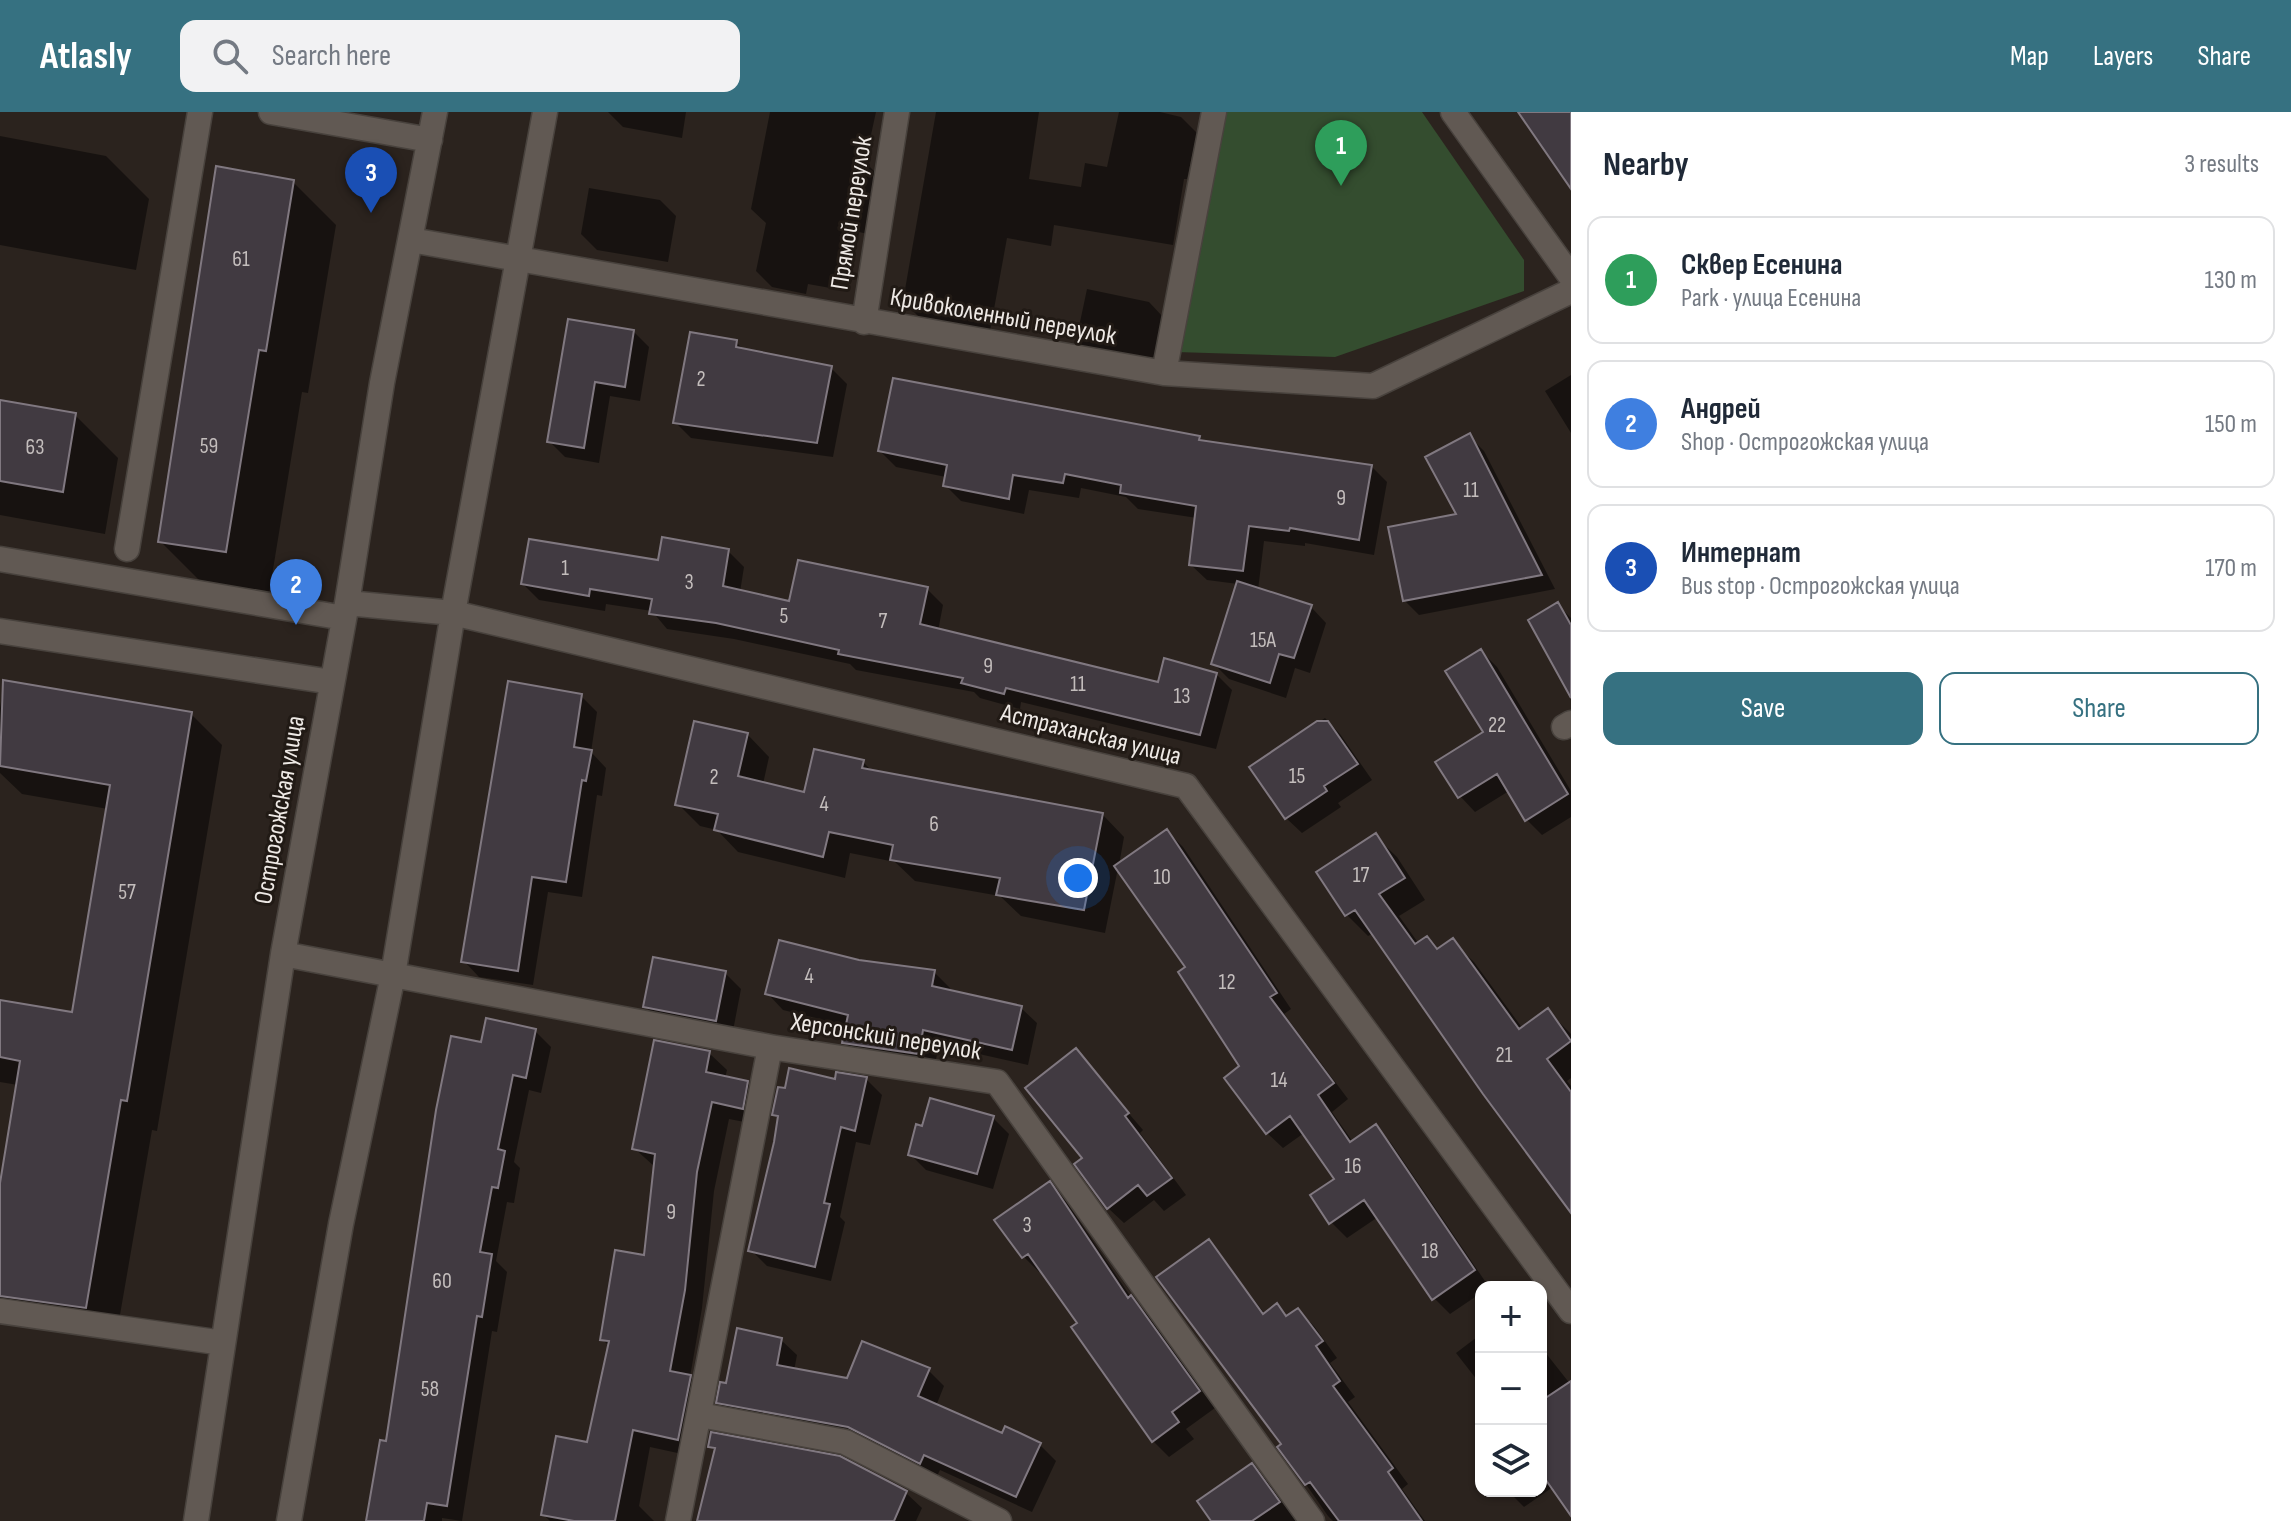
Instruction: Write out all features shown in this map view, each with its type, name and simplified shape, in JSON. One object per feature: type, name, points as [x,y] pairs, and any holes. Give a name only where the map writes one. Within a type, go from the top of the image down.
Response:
[{"type":"street","points":[[127,549],[200,112]]},
{"type":"street","points":[[271,112],[430,140]]},
{"type":"street","name":"Острогожская улица","points":[[196,1521],[283,954],[345,611],[382,383],[435,112]]},
{"type":"street","points":[[289,1521],[341,1224],[393,975],[453,613],[516,256],[545,112]]},
{"type":"street","name":"Прямой переулок","points":[[864,322],[897,112]]},
{"type":"street","points":[[1164,373],[1214,112]]},
{"type":"street","points":[[1453,112],[1571,277]]},
{"type":"street","name":"Кривоколенный переулок","points":[[411,240],[516,256],[864,322],[1164,373],[1373,386],[1571,291]]},
{"type":"street","name":"Астраханская улица","points":[[0,559],[345,611],[453,613],[1186,786],[1571,1311]]},
{"type":"street","points":[[0,631],[332,682]]},
{"type":"street","name":"Херсонский переулок","points":[[283,954],[770,1047],[997,1082],[1300,1517]]},
{"type":"street","points":[[678,1521],[770,1047]]},
{"type":"street","points":[[0,1311],[223,1343]]},
{"type":"street","points":[[700,1415],[845,1442],[999,1521]]},
{"type":"green space","points":[[1223,112],[1422,112],[1524,260],[1524,291],[1335,357],[1176,352]]},
{"type":"building","points":[[1518,112],[1571,112],[1571,189]]},
{"type":"building","points":[[216,166],[294,180],[266,351],[259,350],[226,552],[158,542]]},
{"type":"building","points":[[568,319],[634,330],[625,387],[595,382],[584,448],[547,442]]},
{"type":"building","points":[[690,332],[737,340],[736,347],[832,366],[817,443],[673,423]]},
{"type":"building","points":[[893,378],[1200,436],[1199,440],[1372,465],[1359,540],[1290,528],[1289,531],[1249,526],[1243,571],[1189,565],[1196,506],[1120,493],[1121,485],[1065,474],[1063,483],[1013,475],[1009,499],[943,486],[947,465],[878,451]]},
{"type":"building","points":[[0,400],[76,413],[63,492],[0,481]]},
{"type":"building","points":[[1470,433],[1542,575],[1403,601],[1388,527],[1456,514],[1425,457]]},
{"type":"building","points":[[662,537],[729,549],[723,586],[789,601],[798,560],[928,587],[920,624],[1158,682],[1164,658],[1217,673],[1200,735],[1006,688],[1004,694],[961,683],[963,678],[838,654],[839,650],[716,623],[649,614],[652,599],[590,589],[589,596],[521,584],[529,539],[658,560]]},
{"type":"building","points":[[1237,581],[1312,605],[1294,658],[1279,654],[1270,683],[1211,664]]},
{"type":"building","points":[[1558,602],[1571,625],[1571,698],[1528,620]]},
{"type":"building","points":[[1481,649],[1568,794],[1525,821],[1497,774],[1458,798],[1435,762],[1483,732],[1445,671]]},
{"type":"building","points":[[3,680],[192,712],[127,1101],[121,1100],[86,1308],[0,1296],[0,1183],[20,1061],[0,1057],[0,1000],[72,1012],[110,785],[0,766]]},
{"type":"building","points":[[508,681],[582,694],[574,747],[592,750],[586,781],[582,780],[566,882],[532,877],[518,971],[461,962]]},
{"type":"building","points":[[694,721],[748,733],[738,776],[804,792],[814,749],[864,760],[862,768],[1103,813],[1084,910],[996,895],[1000,878],[890,860],[893,845],[829,832],[823,857],[714,830],[718,814],[675,805]]},
{"type":"building","points":[[1317,721],[1328,721],[1358,764],[1324,786],[1327,791],[1285,819],[1249,767]]},
{"type":"building","points":[[1167,829],[1277,993],[1270,997],[1334,1083],[1318,1095],[1350,1142],[1376,1124],[1475,1270],[1432,1300],[1364,1200],[1329,1224],[1310,1195],[1334,1179],[1290,1116],[1266,1134],[1224,1078],[1239,1066],[1178,972],[1185,967],[1114,866]]},
{"type":"building","points":[[1376,833],[1405,878],[1379,894],[1415,944],[1427,936],[1437,949],[1453,938],[1519,1029],[1548,1008],[1571,1041],[1547,1059],[1571,1092],[1571,1213],[1483,1094],[1355,910],[1345,916],[1316,872]]},
{"type":"building","points":[[779,940],[859,960],[935,970],[932,986],[1022,1006],[1012,1050],[923,1030],[919,1054],[842,1043],[848,1015],[765,994]]},
{"type":"building","points":[[653,957],[726,971],[716,1021],[643,1007]]},
{"type":"building","points":[[486,1018],[536,1029],[526,1078],[513,1075],[498,1149],[505,1151],[498,1188],[492,1187],[480,1252],[492,1254],[482,1317],[477,1316],[447,1506],[427,1503],[424,1521],[366,1521],[380,1440],[386,1441],[436,1110],[451,1036],[481,1042]]},
{"type":"building","points":[[654,1040],[710,1051],[706,1072],[748,1081],[743,1109],[712,1102],[697,1172],[685,1290],[670,1371],[691,1375],[678,1440],[633,1430],[615,1521],[574,1521],[541,1515],[556,1436],[587,1442],[609,1341],[600,1340],[615,1250],[644,1255],[655,1154],[632,1149]]},
{"type":"building","points":[[1076,1048],[1129,1113],[1125,1116],[1172,1178],[1147,1196],[1138,1185],[1107,1209],[1074,1164],[1082,1158],[1025,1088]]},
{"type":"building","points":[[789,1068],[835,1079],[836,1072],[867,1077],[855,1131],[841,1127],[824,1203],[830,1204],[815,1267],[748,1251],[774,1142],[778,1116],[772,1115],[778,1087],[785,1088]]},
{"type":"building","points":[[930,1098],[994,1116],[977,1174],[908,1155],[916,1124],[922,1126]]},
{"type":"building","points":[[1050,1181],[1128,1298],[1131,1295],[1200,1391],[1172,1412],[1179,1422],[1152,1442],[1071,1327],[1077,1323],[1028,1254],[1022,1258],[994,1220]]},
{"type":"building","points":[[1209,1239],[1263,1314],[1277,1303],[1286,1316],[1298,1308],[1323,1341],[1316,1346],[1340,1381],[1333,1386],[1393,1468],[1388,1472],[1422,1521],[1339,1521],[1310,1482],[1305,1485],[1277,1447],[1281,1444],[1156,1277]]},
{"type":"building","points":[[737,1328],[782,1338],[777,1365],[847,1378],[862,1341],[930,1368],[918,1396],[1002,1433],[1005,1426],[1041,1443],[1016,1497],[924,1455],[920,1464],[848,1427],[716,1403],[720,1382],[726,1383]]},
{"type":"building","points":[[1571,1381],[1571,1516],[1547,1482],[1547,1397]]},
{"type":"building","points":[[711,1432],[840,1456],[907,1491],[894,1521],[697,1521],[715,1448],[708,1447]]},
{"type":"building","points":[[1252,1463],[1280,1502],[1252,1521],[1211,1521],[1197,1501]]},
{"type":"place","name":"Сквер Есенина","points":[[1341,186]]},
{"type":"place","name":"Интернат","points":[[371,213]]},
{"type":"place","name":"Андрей","points":[[296,625]]}]
